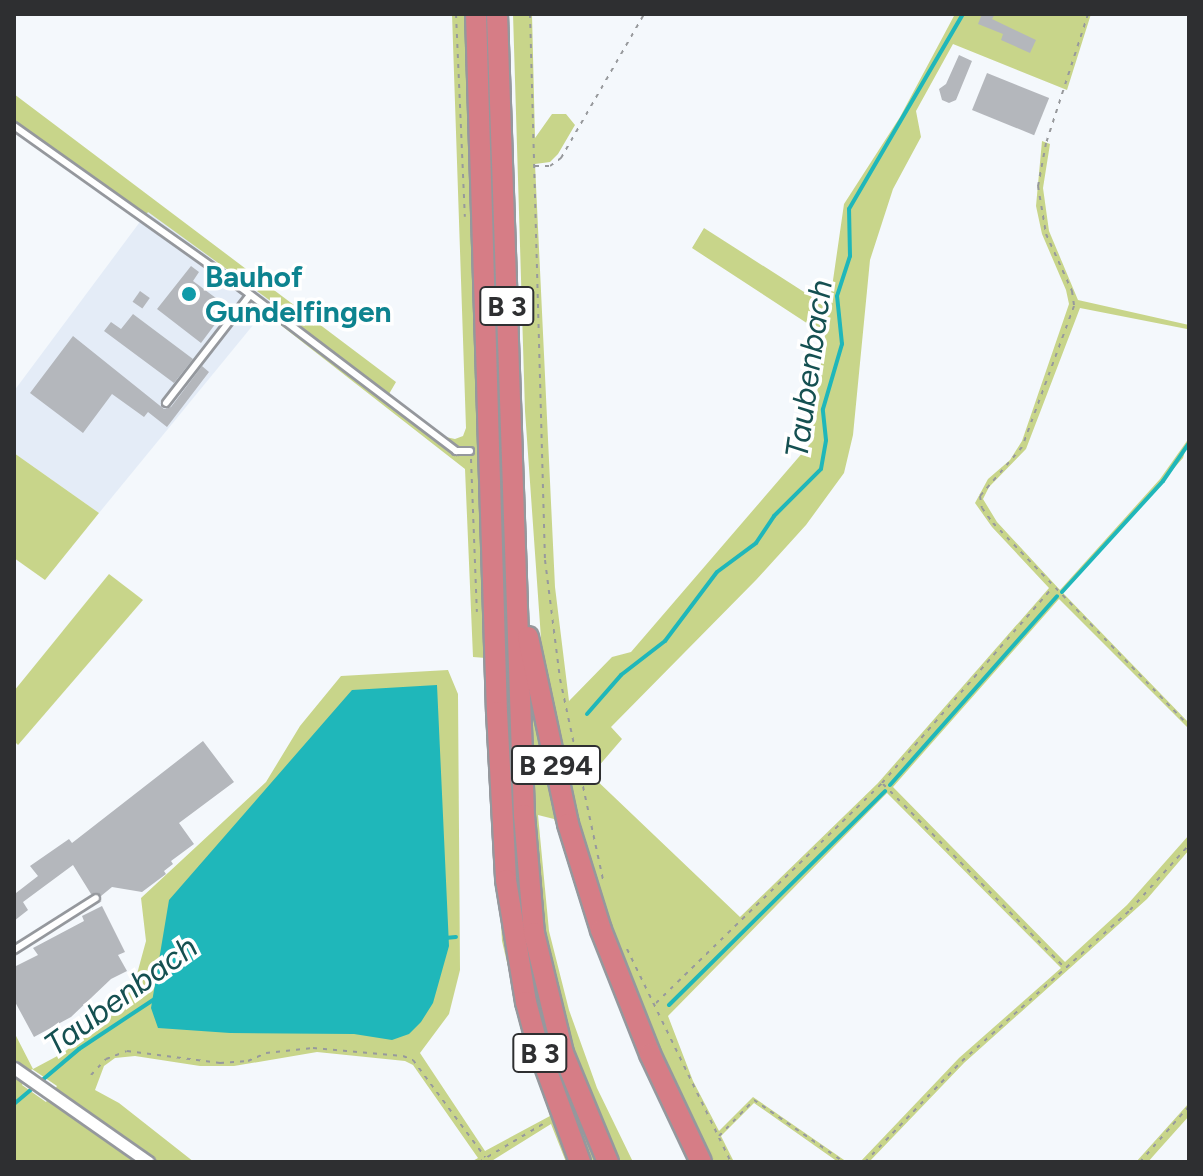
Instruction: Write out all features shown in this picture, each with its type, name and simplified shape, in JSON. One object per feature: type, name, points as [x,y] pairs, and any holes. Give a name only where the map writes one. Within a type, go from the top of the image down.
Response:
[{"type":"highway","name":"B 3","points":[[476,14],[497,712],[506,880],[526,1002],[538,1047],[580,1162]]},
{"type":"highway","name":"B 3","points":[[497,14],[524,815],[536,942],[563,1053],[608,1162]]},
{"type":"highway","name":"B 294","points":[[519,598],[568,824],[601,930],[650,1054],[701,1162]]},
{"type":"street","points":[[14,1068],[148,1162]]},
{"type":"lane","points":[[14,126],[250,295],[456,451],[470,451]]},
{"type":"lane","points":[[166,403],[250,295]]},
{"type":"lane","points":[[14,950],[96,898]]},
{"type":"path","points":[[456,14],[465,230]]},
{"type":"path","points":[[530,14],[545,560],[560,679],[604,884]]},
{"type":"path","points":[[533,166],[550,166],[561,158],[644,14]]},
{"type":"path","points":[[1088,14],[1046,143],[1038,186],[1046,234],[1072,291],[1074,306],[1022,447],[980,496],[982,508],[993,523],[1189,726]]},
{"type":"path","points":[[470,451],[477,623]]},
{"type":"path","points":[[654,1005],[882,783],[1053,587]]},
{"type":"path","points":[[882,783],[1065,968]]},
{"type":"path","points":[[865,1162],[962,1061],[1130,910],[1189,845]]},
{"type":"path","points":[[623,939],[731,1162]]},
{"type":"path","points":[[91,1075],[106,1059],[127,1051],[220,1063],[248,1061],[266,1053],[313,1048],[403,1056],[413,1060],[485,1157]]},
{"type":"path","points":[[718,1137],[754,1100],[844,1162]]},
{"type":"path","points":[[1140,1162],[1189,1106]]},
{"type":"path","points":[[479,1162],[546,1122]]},
{"type":"shaded area","points":[[148,211],[272,302],[99,513],[14,453],[14,391]]},
{"type":"green space","points":[[452,14],[467,14],[513,890],[482,14],[489,14],[525,670],[543,667],[525,411],[513,14],[532,14],[535,138],[552,114],[566,114],[575,125],[550,162],[535,164],[555,587],[569,701],[612,657],[631,652],[810,444],[825,335],[692,248],[704,228],[829,308],[844,204],[900,117],[955,14],[1091,14],[1067,90],[953,44],[916,111],[921,137],[893,189],[870,260],[853,435],[844,473],[806,525],[756,580],[611,727],[622,739],[591,775],[740,917],[878,783],[1049,588],[992,527],[975,503],[988,479],[1010,460],[1022,441],[1069,304],[1042,234],[1036,206],[1042,141],[1050,144],[1043,188],[1049,231],[1078,300],[1189,325],[1189,335],[1187,329],[1080,308],[1026,449],[989,487],[983,499],[997,522],[1060,590],[1160,479],[1189,438],[1183,458],[1063,593],[1189,723],[1189,729],[1059,599],[893,787],[1065,962],[1127,905],[1189,835],[1189,850],[1147,899],[964,1063],[869,1162],[860,1162],[959,1058],[1061,968],[887,793],[668,1016],[693,1081],[719,1131],[753,1097],[847,1162],[838,1162],[754,1103],[721,1136],[734,1162],[689,1162],[613,991],[554,819],[538,815],[549,931],[569,1010],[597,1088],[633,1162],[566,1162],[551,1124],[490,1162],[471,1162],[478,1158],[413,1065],[405,1061],[317,1052],[234,1066],[200,1066],[135,1056],[115,1058],[104,1066],[95,1090],[119,1103],[194,1162],[14,1162],[14,1032],[33,1069],[63,1053],[114,1013],[134,985],[146,941],[141,898],[266,782],[300,726],[341,676],[448,670],[458,694],[460,970],[449,1014],[420,1053],[485,1151],[550,1116],[523,1031],[502,941],[486,658],[473,657],[465,469],[264,312],[272,302],[148,212],[141,222],[14,131],[14,94],[396,382],[389,394],[441,436],[455,439],[463,436],[466,428]],"holes":[[[32,1069],[57,1086],[46,1102],[22,1085]]]},
{"type":"green space","points":[[14,453],[99,513],[45,580],[14,558]]},
{"type":"green space","points":[[109,574],[143,600],[18,745],[14,741],[14,691]]},
{"type":"green space","points":[[1189,1103],[1189,1116],[1148,1162],[1136,1162]]},
{"type":"water","points":[[437,685],[449,946],[433,1003],[421,1022],[409,1034],[392,1040],[354,1034],[230,1033],[158,1028],[151,1008],[169,900],[352,690]]},
{"type":"building","points":[[982,14],[995,14],[992,19],[1036,40],[1030,53],[1001,40],[1003,34],[978,24]]},
{"type":"building","points":[[959,55],[972,61],[956,100],[949,103],[942,100],[939,89],[946,84]]},
{"type":"building","points":[[987,73],[1049,98],[1034,135],[972,110]]},
{"type":"building","name":"Bauhof Gundelfingen","points":[[191,266],[199,272],[193,281],[228,307],[201,343],[157,309]]},
{"type":"building","points":[[140,291],[150,298],[142,309],[133,302]]},
{"type":"building","points":[[133,314],[193,359],[174,383],[104,331],[111,322],[121,329]]},
{"type":"building","points":[[73,336],[164,409],[171,407],[202,366],[209,372],[167,427],[148,412],[144,417],[112,394],[83,433],[30,393]]},
{"type":"building","points":[[203,741],[234,782],[179,823],[194,844],[171,861],[173,864],[164,871],[166,874],[142,892],[112,887],[101,896],[91,894],[73,865],[23,902],[28,910],[14,921],[14,891],[16,893],[38,876],[30,866],[69,839],[72,843]]},
{"type":"building","points":[[102,906],[125,952],[118,955],[127,971],[111,979],[71,1017],[34,1037],[14,1000],[14,967],[38,955],[33,948],[84,921],[82,916]]},
{"type":"waterway","name":"Taubenbach","points":[[587,714],[621,675],[665,641],[717,572],[756,543],[774,516],[821,469],[826,440],[823,409],[842,344],[837,296],[850,256],[849,209],[963,14]]},
{"type":"waterway","points":[[1062,592],[1163,481],[1189,443]]},
{"type":"waterway","points":[[890,785],[1057,596]]},
{"type":"waterway","points":[[669,1005],[885,791]]},
{"type":"waterway","name":"Taubenbach","points":[[445,938],[456,937]]},
{"type":"waterway","name":"Taubenbach","points":[[14,1104],[79,1049],[156,998]]},
{"type":"place","name":"Bauhof Gundelfingen","points":[[189,294]]}]
